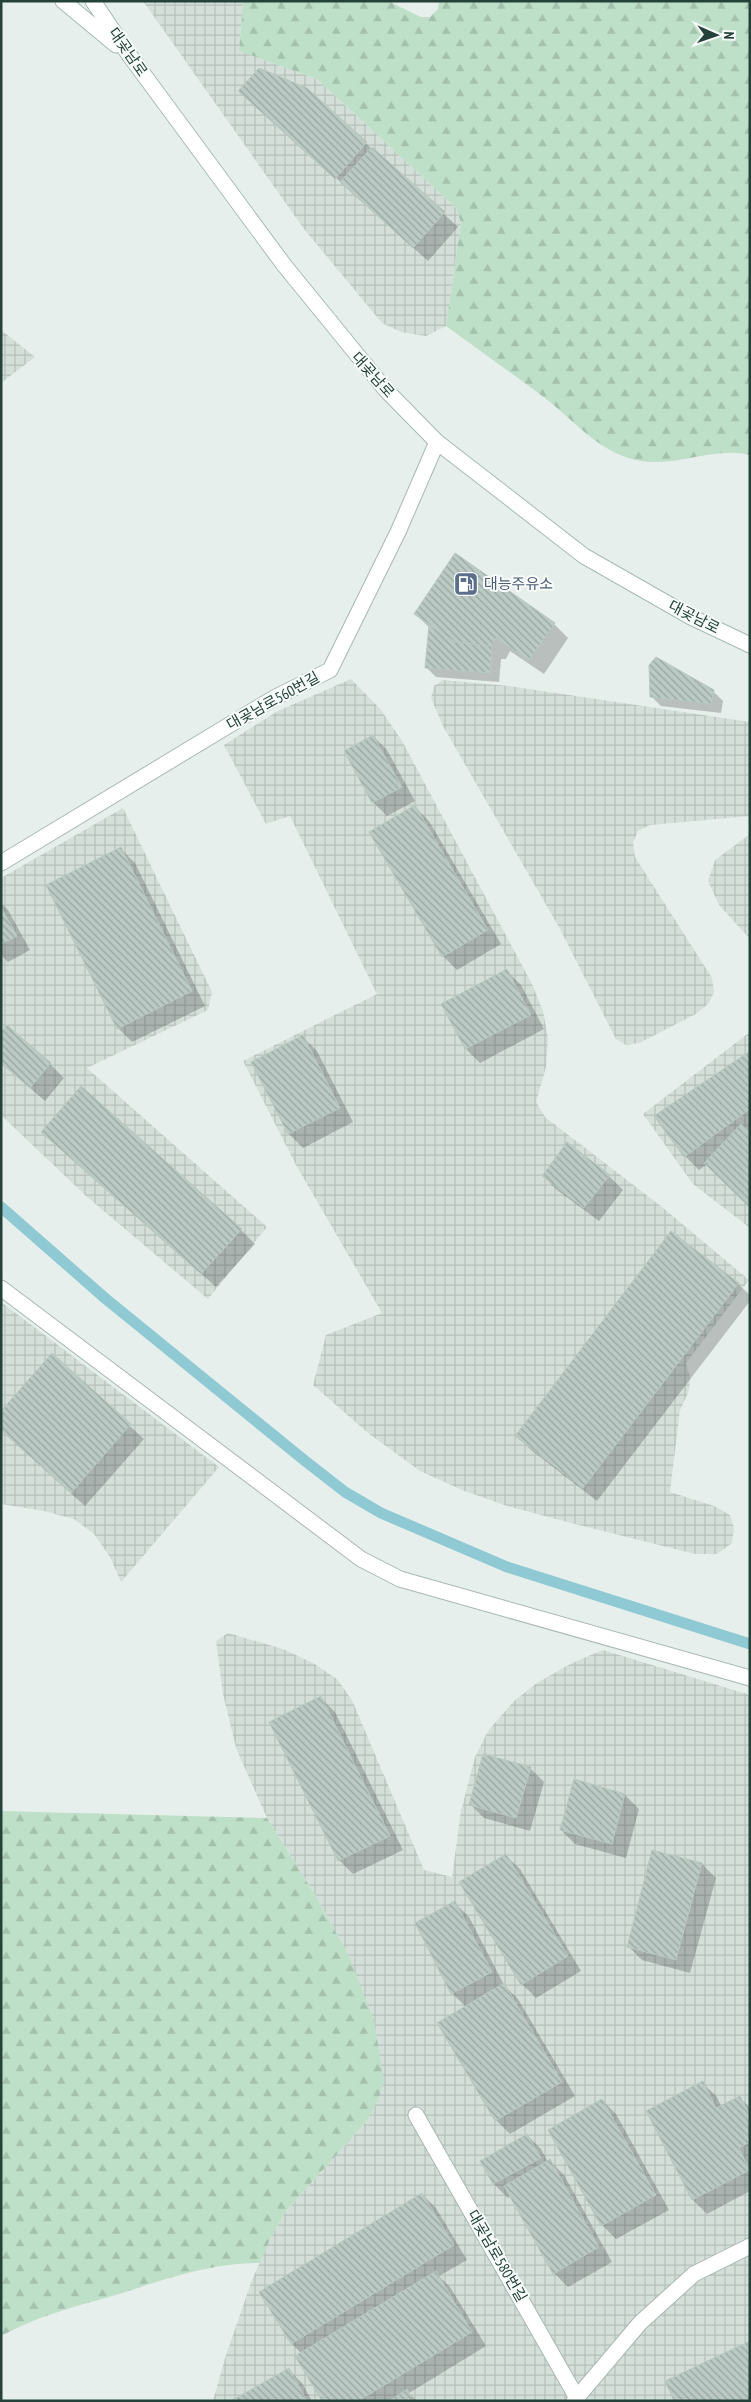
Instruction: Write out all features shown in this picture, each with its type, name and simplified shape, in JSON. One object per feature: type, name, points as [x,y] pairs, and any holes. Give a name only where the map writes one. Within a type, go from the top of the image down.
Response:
[{"type":"street","points":[[63,1],[130,56]]},
{"type":"street","name":"대곶남로","points":[[93,1],[130,56],[284,265],[333,328],[385,389],[437,442],[584,556],[691,617],[750,644]]},
{"type":"street","name":"대곶남로560번길","points":[[1,863],[274,698],[330,670],[398,532],[437,442]]},
{"type":"street","points":[[1,1288],[360,1559],[400,1579],[750,1678]]},
{"type":"street","name":"대곶남로580번길","points":[[416,2114],[575,2399],[640,2323],[694,2274],[750,2246]]},
{"type":"shaded area","points":[[143,1],[243,1],[239,51],[317,79],[456,208],[461,223],[446,326],[426,336],[401,332],[382,323],[304,229]]},
{"type":"shaded area","points":[[1,330],[35,357],[1,383]]},
{"type":"shaded area","points":[[351,679],[381,710],[402,741],[532,984],[543,1011],[548,1038],[546,1067],[536,1102],[545,1117],[662,1207],[749,1280],[686,1363],[690,1377],[689,1391],[680,1410],[670,1492],[714,1506],[730,1515],[734,1528],[732,1543],[717,1554],[695,1554],[579,1525],[507,1506],[462,1490],[420,1471],[368,1433],[313,1385],[326,1335],[382,1313],[296,1165],[243,1061],[377,994],[290,816],[266,824],[224,745],[278,711]]},
{"type":"shaded area","points":[[443,680],[509,686],[750,722],[750,816],[650,825],[638,831],[633,842],[635,857],[712,978],[714,992],[709,1003],[696,1014],[639,1043],[626,1045],[616,1039],[560,929],[443,726],[431,698],[434,686]]},
{"type":"shaded area","points":[[123,808],[212,992],[208,1010],[87,1068],[267,1227],[208,1299],[86,1196],[1,1115],[1,878]]},
{"type":"shaded area","points":[[750,834],[750,939],[719,905],[708,881],[715,860]]},
{"type":"shaded area","points":[[750,1032],[750,1228],[693,1184],[643,1114]]},
{"type":"shaded area","points":[[1,1302],[219,1467],[121,1582],[110,1557],[94,1534],[74,1519],[44,1511],[1,1504]]},
{"type":"shaded area","points":[[228,1633],[283,1649],[313,1663],[337,1679],[352,1700],[424,1870],[452,1877],[461,1811],[475,1757],[488,1731],[514,1701],[537,1683],[572,1663],[603,1650],[750,1695],[750,2401],[213,2401],[226,2355],[252,2280],[271,2237],[286,2211],[366,2122],[348,1954],[317,1898],[267,1818],[236,1748],[223,1694],[216,1641]]},
{"type":"green space","points":[[243,1],[388,1],[421,17],[430,17],[438,9],[439,1],[750,1],[750,455],[723,453],[655,462],[627,458],[592,438],[550,402],[446,326],[461,223],[456,208],[317,79],[239,51]]},
{"type":"green space","points":[[1,1811],[267,1818],[317,1898],[348,1954],[374,2020],[384,2081],[378,2100],[366,2122],[286,2211],[271,2237],[260,2263],[223,2266],[171,2278],[59,2312],[1,2336]]},
{"type":"building","points":[[259,68],[307,88],[367,142],[335,179],[238,91]]},
{"type":"building","points":[[372,147],[445,212],[413,248],[340,182]]},
{"type":"building","name":"대능주유소","points":[[455,553],[555,623],[529,660],[496,638],[492,646],[455,642],[414,614]]},
{"type":"building","points":[[429,625],[455,642],[492,646],[490,673],[425,668]]},
{"type":"building","points":[[656,657],[714,690],[711,704],[650,697],[649,665]]},
{"type":"building","points":[[373,735],[402,787],[372,803],[344,751]]},
{"type":"building","points":[[415,805],[488,930],[442,957],[369,832]]},
{"type":"building","points":[[121,847],[192,991],[117,1029],[46,885]]},
{"type":"building","points":[[1,907],[17,936],[1,944]]},
{"type":"building","points":[[507,969],[531,1015],[465,1049],[441,1004]]},
{"type":"building","points":[[7,1025],[51,1063],[30,1088],[1,1063],[1,1032]]},
{"type":"building","points":[[303,1035],[340,1108],[288,1134],[251,1062]]},
{"type":"building","points":[[750,1051],[750,1109],[684,1157],[654,1116]]},
{"type":"building","points":[[81,1086],[242,1229],[201,1274],[41,1132]]},
{"type":"building","points":[[741,1124],[750,1133],[750,1208],[704,1163]]},
{"type":"building","points":[[567,1142],[610,1175],[584,1208],[542,1176]]},
{"type":"building","points":[[671,1231],[739,1283],[583,1488],[515,1436]]},
{"type":"building","points":[[52,1353],[131,1424],[71,1493],[1,1430],[1,1411]]},
{"type":"building","points":[[321,1696],[390,1836],[338,1861],[269,1722]]},
{"type":"building","points":[[483,1754],[531,1767],[516,1818],[469,1805]]},
{"type":"building","points":[[574,1779],[625,1794],[612,1844],[560,1830]]},
{"type":"building","points":[[652,1850],[702,1863],[676,1960],[627,1947]]},
{"type":"building","points":[[506,1854],[568,1956],[521,1985],[459,1882]]},
{"type":"building","points":[[455,1901],[492,1972],[451,1994],[415,1923]]},
{"type":"building","points":[[504,1983],[562,2082],[495,2121],[437,2023]]},
{"type":"building","points":[[703,2081],[716,2108],[740,2096],[750,2115],[750,2142],[739,2148],[750,2170],[692,2200],[646,2111]]},
{"type":"building","points":[[602,2099],[656,2195],[601,2226],[548,2130]]},
{"type":"building","points":[[527,2134],[541,2158],[493,2184],[480,2161]]},
{"type":"building","points":[[550,2159],[599,2247],[553,2274],[504,2186]]},
{"type":"building","points":[[422,2193],[454,2245],[291,2344],[259,2292]]},
{"type":"building","points":[[436,2271],[472,2332],[358,2401],[322,2401],[295,2356]]},
{"type":"building","points":[[750,2341],[750,2401],[674,2401],[665,2381]]},
{"type":"building","points":[[289,2368],[307,2401],[231,2401]]},
{"type":"building","points":[[407,2389],[414,2401],[389,2401]]},
{"type":"waterway","points":[[1,1207],[106,1299],[345,1492],[381,1513],[507,1567],[750,1644]]},
{"type":"place","name":"대능주유소","points":[[466,584]]}]
